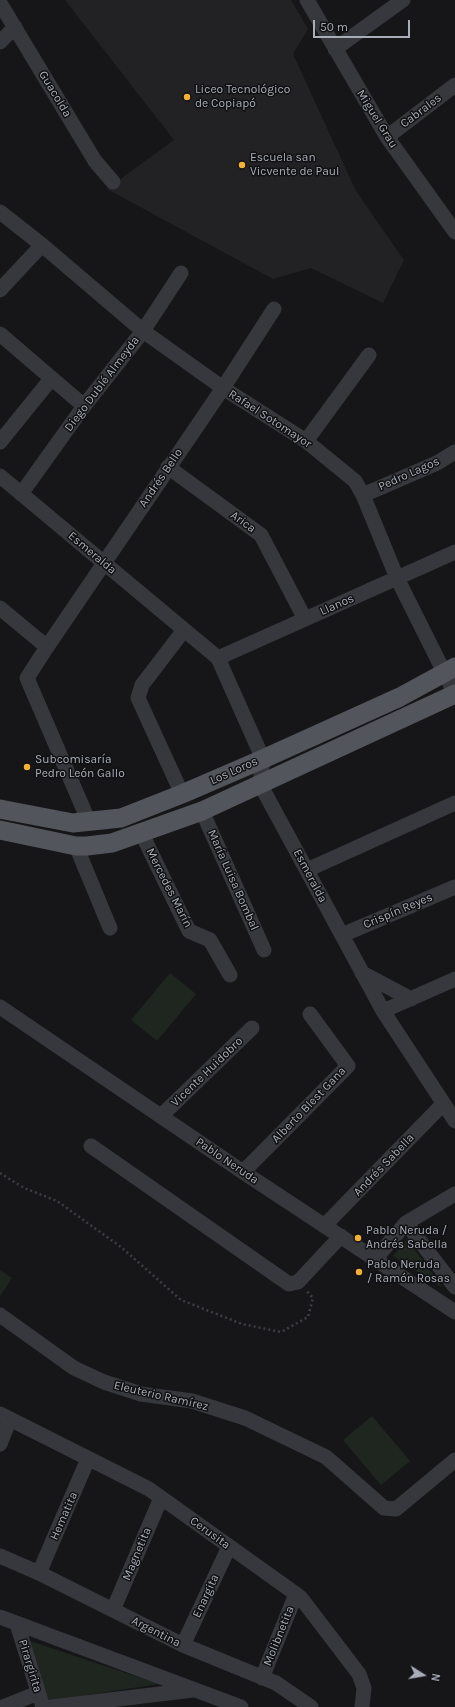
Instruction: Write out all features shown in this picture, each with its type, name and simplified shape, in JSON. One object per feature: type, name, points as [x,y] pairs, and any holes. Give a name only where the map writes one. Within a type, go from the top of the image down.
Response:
[{"type":"main road","name":"Los Loros","points":[[0,809],[73,823],[121,818],[182,794],[400,697],[449,670]]},
{"type":"main road","name":"Los Loros","points":[[0,830],[76,846],[112,843],[202,811],[455,694]]},
{"type":"street","name":"Miguel Grau","points":[[307,0],[387,137],[450,212],[455,232]]},
{"type":"street","points":[[336,49],[403,0]]},
{"type":"street","name":"Guacolda","points":[[0,3],[95,161],[113,182]]},
{"type":"street","points":[[0,42],[15,27]]},
{"type":"street","name":"Cabrales","points":[[387,137],[455,85]]},
{"type":"street","name":"Rafael Sotomayor","points":[[0,212],[42,245],[143,331],[223,388],[306,441],[354,480],[363,495],[397,578],[449,670],[455,694]]},
{"type":"street","points":[[0,290],[42,245]]},
{"type":"street","name":"Diego Dublé Almeyda","points":[[21,494],[84,406],[143,331],[181,273]]},
{"type":"street","name":"Andrés Bello","points":[[89,822],[27,678],[168,467],[223,388],[274,309]]},
{"type":"street","points":[[0,334],[84,406]]},
{"type":"street","points":[[306,441],[368,355]]},
{"type":"street","points":[[0,442],[51,379]]},
{"type":"street","name":"Pedro Lagos","points":[[363,495],[437,463],[455,452]]},
{"type":"street","name":"Arica","points":[[168,467],[261,535],[305,619]]},
{"type":"street","name":"Esmeralda","points":[[0,476],[218,658],[262,759],[260,784],[383,1011],[455,1120]]},
{"type":"street","name":"Llanos","points":[[218,658],[455,552]]},
{"type":"street","points":[[0,608],[47,647]]},
{"type":"street","points":[[182,794],[138,698],[142,685],[184,630]]},
{"type":"street","points":[[307,870],[455,803]]},
{"type":"street","name":"María Luisa Bombal","points":[[202,811],[264,950]]},
{"type":"street","name":"Mercedes Marín","points":[[141,832],[189,932],[210,940],[230,975]]},
{"type":"street","points":[[76,846],[110,928]]},
{"type":"street","name":"Crispín Reyes","points":[[342,935],[455,887]]},
{"type":"street","points":[[362,973],[411,999]]},
{"type":"street","points":[[383,1011],[455,979]]},
{"type":"street","name":"Pablo Neruda","points":[[0,1007],[242,1172],[455,1312]]},
{"type":"street","name":"Alberto Blest Gana","points":[[242,1172],[348,1066],[310,1014]]},
{"type":"street","name":"Vicente Huidobro","points":[[161,1116],[252,1028]]},
{"type":"street","name":"Andrés Sabella","points":[[324,1226],[443,1104]]},
{"type":"street","points":[[91,1146],[289,1284],[298,1282],[340,1236]]},
{"type":"street","points":[[375,1259],[406,1223],[455,1194]]},
{"type":"street","points":[[406,1223],[455,1288]]},
{"type":"street","name":"Eleuterio Ramírez","points":[[0,1315],[74,1368],[104,1382],[141,1394],[192,1400],[245,1418],[326,1457],[384,1508],[396,1509],[454,1462]]},
{"type":"street","points":[[0,1444],[5,1417]]},
{"type":"street","name":"Cerusita","points":[[5,1417],[149,1489],[301,1598],[359,1674],[364,1688],[362,1707]]},
{"type":"street","name":"Hematita","points":[[39,1573],[88,1459]]},
{"type":"street","name":"Magnetita","points":[[113,1610],[161,1498]]},
{"type":"street","name":"Enargita","points":[[183,1645],[229,1547]]},
{"type":"street","name":"Argentina","points":[[0,1556],[39,1573],[183,1645],[276,1683],[311,1707]]},
{"type":"street","name":"Molibnetita","points":[[262,1678],[296,1594]]},
{"type":"street","points":[[0,1617],[241,1707]]},
{"type":"street","name":"Pirargirita","points":[[17,1624],[43,1707]]},
{"type":"street","points":[[52,1707],[196,1690]]},
{"type":"street","points":[[3,1707],[38,1693]]},
{"type":"path","points":[[0,1173],[24,1188],[57,1201],[121,1247],[181,1300],[242,1324],[281,1332],[308,1316],[313,1298],[298,1282]]},
{"type":"shaded area","name":"Escuela san Vicvente de Paul","points":[[65,0],[291,0],[308,29],[293,54],[356,191],[404,260],[383,303],[311,268],[273,279],[107,189],[174,140]]},
{"type":"shaded area","points":[[170,973],[196,994],[157,1041],[131,1020]]},
{"type":"shaded area","points":[[407,1239],[443,1288],[393,1256]]},
{"type":"shaded area","points":[[0,1270],[12,1278],[0,1296]]},
{"type":"shaded area","points":[[372,1416],[410,1461],[381,1485],[343,1440]]},
{"type":"shaded area","points":[[30,1641],[159,1684],[49,1701]]},
{"type":"place","name":"Liceo Tecnológico de Copiapó","points":[[187,97]]},
{"type":"place","name":"Escuela san Vicvente de Paul","points":[[242,165]]},
{"type":"place","name":"Subcomisaría Pedro León Gallo","points":[[27,767]]},
{"type":"place","name":"Pablo Neruda / Andrés Sabella","points":[[358,1238]]},
{"type":"place","name":"Pablo Neruda / Ramón Rosas","points":[[359,1272]]}]
